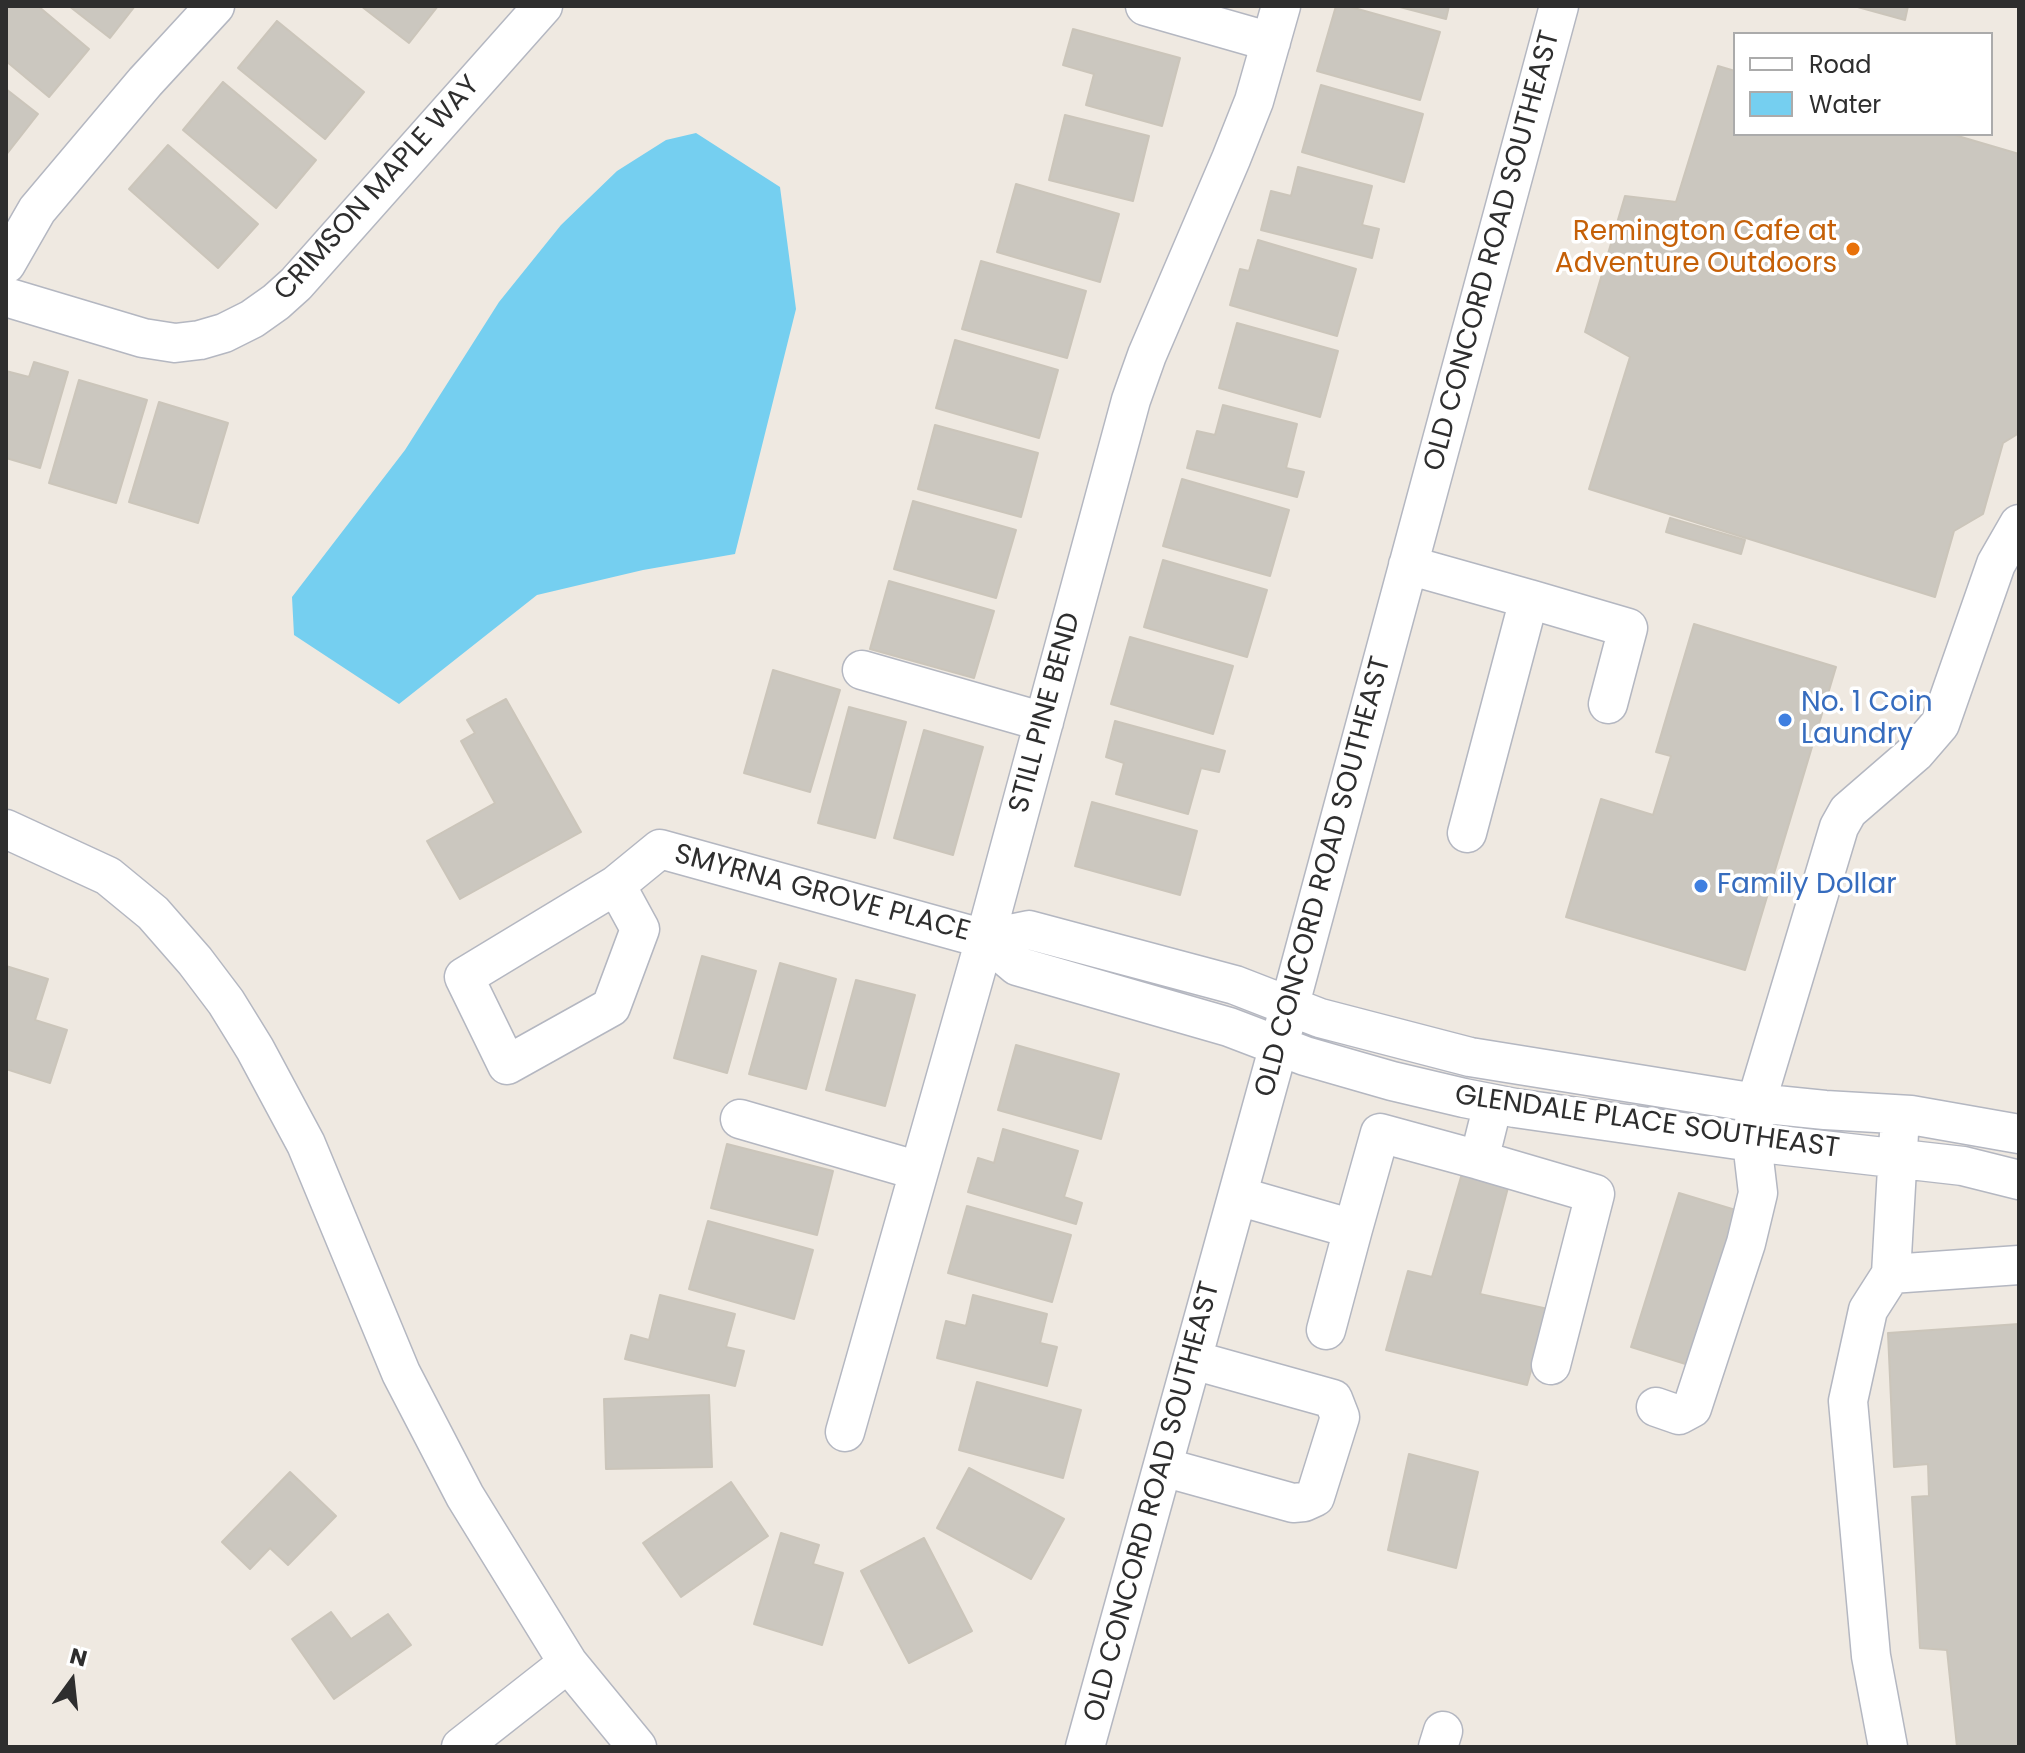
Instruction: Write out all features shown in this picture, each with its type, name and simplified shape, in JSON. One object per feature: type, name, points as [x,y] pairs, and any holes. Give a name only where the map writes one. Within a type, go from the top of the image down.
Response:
[{"type":"street","points":[[6,264],[37,210],[145,82],[215,6]]},
{"type":"street","name":"CRIMSON MAPLE WAY","points":[[6,297],[143,338],[175,343],[224,333],[252,319],[296,284],[543,6]]},
{"type":"street","points":[[1145,6],[1276,24]]},
{"type":"street","name":"OLD CONCORD ROAD SOUTHEAST","points":[[1085,1747],[1238,1196],[1559,6]]},
{"type":"street","name":"STILL PINE BEND","points":[[845,1432],[985,939],[1131,400],[1254,101],[1276,24]]},
{"type":"street","points":[[1656,1407],[1679,1415],[1692,1408],[1746,1243],[1758,1193],[1752,1142],[1756,1103],[1839,827],[1848,811],[1915,753],[1940,724],[1996,564],[2019,524]]},
{"type":"street","points":[[1408,565],[1628,628],[1608,704]]},
{"type":"street","points":[[1467,833],[1529,599]]},
{"type":"street","points":[[862,670],[1044,722]]},
{"type":"street","points":[[6,829],[108,876],[153,913],[226,1002],[306,1144],[401,1373],[465,1496],[568,1663],[637,1747]]},
{"type":"street","name":"SMYRNA GROVE PLACE","points":[[616,885],[660,849],[985,939],[1017,966],[1229,1027],[1279,1045]]},
{"type":"street","points":[[616,885],[640,929],[611,1007],[507,1065],[464,977],[616,885]]},
{"type":"street","name":"SMYRNA GROVE PLACE","points":[[985,939],[1029,930],[1235,985],[1289,1006]]},
{"type":"street","points":[[1119,995],[1130,956]]},
{"type":"street","name":"GLENDALE PLACE SOUTHEAST","points":[[1289,1006],[1320,1018],[1470,1057],[1756,1103],[1899,1115],[2019,1134]]},
{"type":"street","name":"GLENDALE PLACE SOUTHEAST","points":[[1279,1045],[1305,1056],[1392,1081],[1493,1104],[1752,1142],[1963,1166],[2019,1180]]},
{"type":"street","points":[[1479,1160],[1493,1104]]},
{"type":"street","points":[[1888,1747],[1871,1656],[1848,1401],[1868,1310],[1891,1274],[1899,1115]]},
{"type":"street","points":[[740,1119],[919,1171]]},
{"type":"street","points":[[1326,1330],[1380,1133],[1595,1194],[1551,1365]]},
{"type":"street","points":[[1238,1196],[1353,1229]]},
{"type":"street","points":[[1891,1274],[2019,1265]]},
{"type":"street","points":[[1163,1467],[1293,1503],[1304,1502],[1315,1497],[1340,1417],[1333,1399],[1193,1360]]},
{"type":"street","points":[[461,1747],[568,1663]]},
{"type":"water","points":[[696,133],[780,187],[796,309],[735,554],[643,570],[537,595],[399,704],[294,635],[292,597],[405,450],[499,302],[561,225],[617,171],[666,140]]},
{"type":"building","points":[[6,6],[38,6],[89,49],[49,97],[6,61]]},
{"type":"building","points":[[69,6],[135,6],[110,38]]},
{"type":"building","points":[[361,6],[438,6],[409,43]]},
{"type":"building","points":[[1336,6],[1347,6],[1440,32],[1420,100],[1317,71]]},
{"type":"building","points":[[1396,6],[1449,6],[1446,19]]},
{"type":"building","points":[[1854,6],[1908,6],[1905,20]]},
{"type":"building","points":[[277,21],[364,92],[325,139],[238,68]]},
{"type":"building","points":[[1073,29],[1180,58],[1162,126],[1086,105],[1094,74],[1063,65]]},
{"type":"building","points":[[1718,66],[1733,70],[1733,136],[1958,136],[2019,154],[2019,425],[2016,435],[2003,443],[1983,514],[1954,531],[1935,597],[1589,489],[1630,357],[1585,332],[1625,196],[1676,202]]},
{"type":"building","points":[[223,82],[316,160],[276,208],[183,130]]},
{"type":"building","points":[[1321,85],[1423,114],[1404,182],[1302,152]]},
{"type":"building","points":[[6,89],[38,114],[6,155]]},
{"type":"building","points":[[1065,115],[1149,136],[1133,201],[1049,180]]},
{"type":"building","points":[[168,145],[258,224],[218,268],[129,189]]},
{"type":"building","points":[[1298,167],[1372,186],[1362,225],[1379,229],[1372,258],[1261,230],[1271,191],[1291,196]]},
{"type":"building","points":[[1016,184],[1119,214],[1100,282],[997,252]]},
{"type":"building","points":[[1258,240],[1356,269],[1337,336],[1230,305],[1240,269],[1249,271]]},
{"type":"building","points":[[981,261],[1086,291],[1067,358],[962,329]]},
{"type":"building","points":[[1237,323],[1338,351],[1320,417],[1219,388]]},
{"type":"building","points":[[955,340],[1058,370],[1039,438],[936,408]]},
{"type":"building","points":[[34,362],[68,372],[40,468],[6,458],[6,371],[29,377]]},
{"type":"building","points":[[79,380],[147,400],[116,503],[49,483]]},
{"type":"building","points":[[159,402],[228,423],[198,523],[129,502]]},
{"type":"building","points":[[1223,405],[1297,424],[1286,468],[1304,472],[1297,497],[1187,468],[1197,431],[1215,435]]},
{"type":"building","points":[[935,425],[1038,453],[1021,517],[918,489]]},
{"type":"building","points":[[1182,479],[1289,510],[1270,576],[1163,546]]},
{"type":"building","points":[[913,501],[1016,530],[996,598],[894,569]]},
{"type":"building","points":[[1670,518],[1745,540],[1741,554],[1666,532]]},
{"type":"building","points":[[1163,560],[1267,590],[1247,657],[1144,627]]},
{"type":"building","points":[[889,581],[994,611],[974,678],[870,649]]},
{"type":"building","points":[[1694,624],[1836,667],[1745,970],[1566,917],[1601,799],[1653,815],[1671,756],[1656,752]]},
{"type":"building","points":[[1130,637],[1233,666],[1213,734],[1111,704]]},
{"type":"building","points":[[773,670],[840,690],[810,792],[744,773]]},
{"type":"building","points":[[506,699],[581,832],[460,899],[427,841],[495,803],[461,741],[475,733],[467,720]]},
{"type":"building","points":[[849,707],[906,722],[875,838],[818,823]]},
{"type":"building","points":[[1115,721],[1225,751],[1219,772],[1201,768],[1188,814],[1116,794],[1124,763],[1106,757]]},
{"type":"building","points":[[924,730],[983,747],[953,855],[894,838]]},
{"type":"building","points":[[1092,802],[1197,831],[1180,895],[1075,866]]},
{"type":"building","points":[[702,956],[756,971],[727,1073],[674,1058]]},
{"type":"building","points":[[780,963],[836,979],[806,1089],[749,1074]]},
{"type":"building","points":[[6,966],[48,979],[35,1020],[67,1030],[50,1083],[6,1069]]},
{"type":"building","points":[[856,980],[915,995],[885,1106],[826,1090]]},
{"type":"building","points":[[1016,1045],[1119,1074],[1101,1139],[998,1110]]},
{"type":"building","points":[[1003,1129],[1078,1151],[1064,1197],[1082,1203],[1076,1224],[968,1192],[978,1158],[994,1163]]},
{"type":"building","points":[[727,1144],[833,1171],[817,1235],[711,1208]]},
{"type":"building","points":[[1463,1170],[1510,1180],[1480,1294],[1548,1309],[1527,1385],[1386,1350],[1408,1271],[1432,1277]]},
{"type":"building","points":[[1679,1193],[1739,1211],[1692,1366],[1631,1347]]},
{"type":"building","points":[[967,1206],[1071,1235],[1052,1302],[948,1273]]},
{"type":"building","points":[[708,1221],[813,1250],[794,1319],[689,1289]]},
{"type":"building","points":[[660,1295],[735,1314],[726,1347],[744,1351],[735,1386],[625,1359],[631,1335],[649,1340]]},
{"type":"building","points":[[973,1295],[1047,1314],[1040,1343],[1057,1347],[1047,1386],[937,1358],[946,1321],[966,1326]]},
{"type":"building","points":[[2019,1324],[2019,1747],[1957,1747],[1947,1650],[1920,1648],[1912,1497],[1929,1496],[1928,1464],[1894,1467],[1888,1333]]},
{"type":"building","points":[[977,1382],[1081,1410],[1063,1478],[959,1450]]},
{"type":"building","points":[[709,1395],[712,1467],[606,1469],[604,1399]]},
{"type":"building","points":[[1409,1454],[1478,1472],[1456,1568],[1388,1550]]},
{"type":"building","points":[[969,1468],[1064,1519],[1031,1579],[937,1528]]},
{"type":"building","points":[[290,1472],[336,1516],[288,1565],[270,1548],[250,1569],[222,1542]]},
{"type":"building","points":[[731,1482],[768,1536],[681,1597],[643,1543]]},
{"type":"building","points":[[781,1533],[819,1545],[813,1564],[843,1573],[822,1645],[754,1624]]},
{"type":"building","points":[[924,1538],[972,1631],[909,1663],[861,1571]]},
{"type":"building","points":[[331,1612],[351,1639],[388,1614],[411,1645],[334,1699],[292,1639]]},
{"type":"place","name":"Remington Cafe at Adventure Outdoors","points":[[1853,249]]},
{"type":"place","name":"No. 1 Coin Laundry","points":[[1785,720]]},
{"type":"place","name":"Family Dollar","points":[[1701,886]]}]
